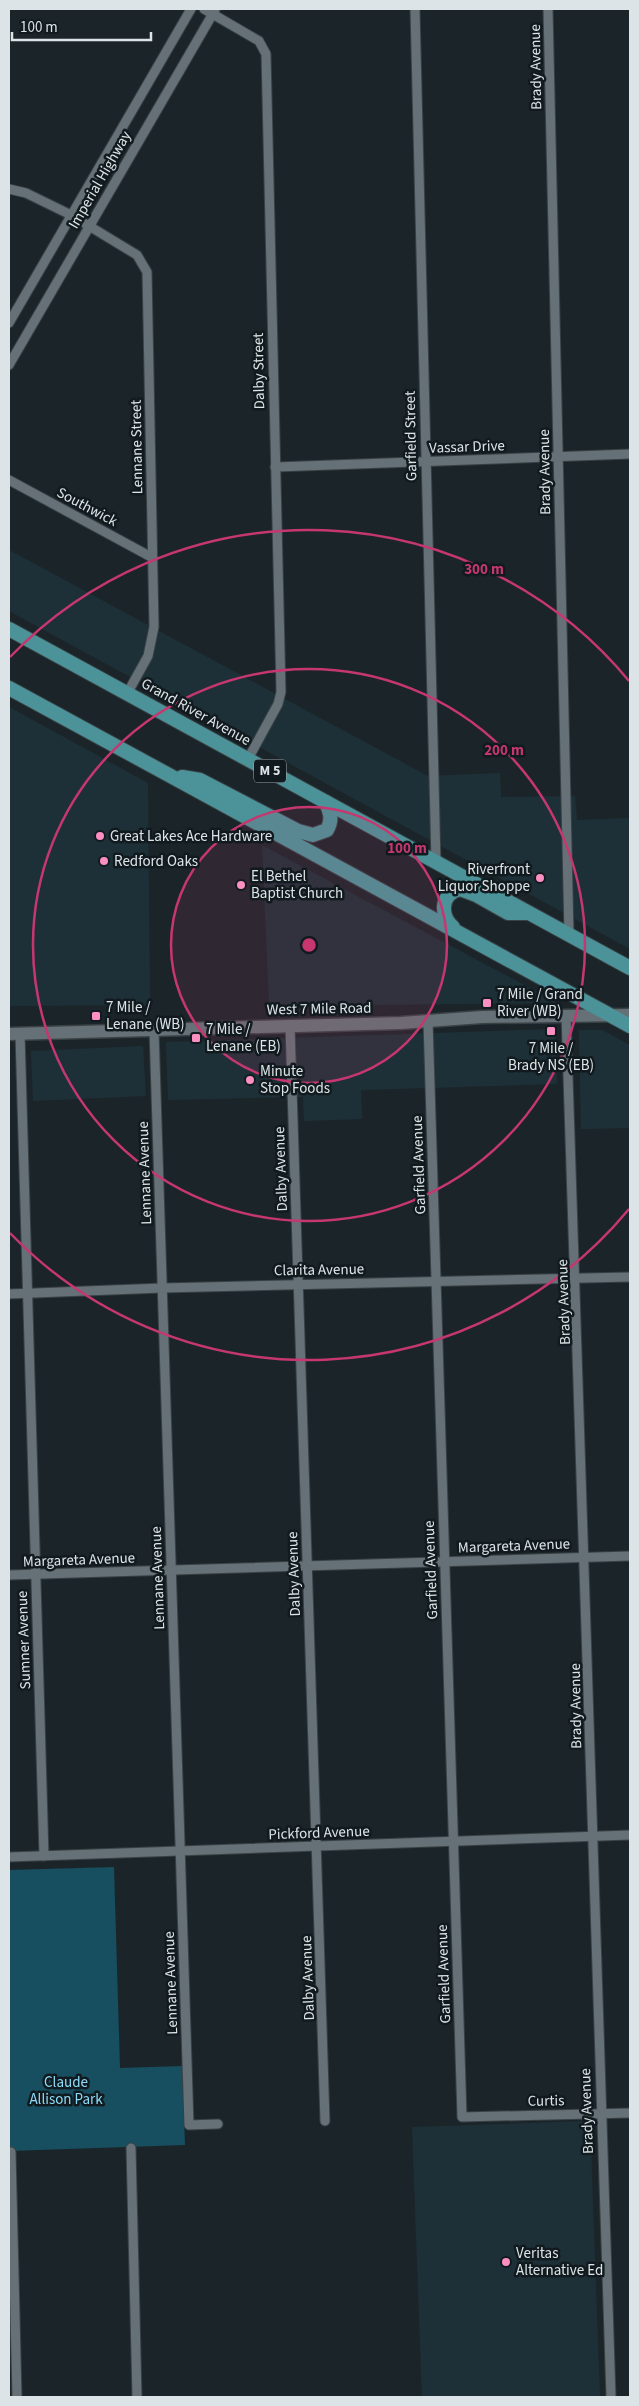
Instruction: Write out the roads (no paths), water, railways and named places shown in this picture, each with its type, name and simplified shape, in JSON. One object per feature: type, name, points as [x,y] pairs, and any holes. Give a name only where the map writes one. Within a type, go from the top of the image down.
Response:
[{"type":"main road","name":"Grand River Avenue","points":[[9,629],[128,692],[630,968]]},
{"type":"main road","points":[[9,688],[630,1026]]},
{"type":"main road","points":[[172,776],[200,780],[298,831],[313,835],[327,830],[331,822],[331,814],[326,802]]},
{"type":"main road","points":[[459,933],[447,922],[443,912],[448,897],[456,890],[464,889],[508,913],[531,914]]},
{"type":"main road","name":"West 7 Mile Road","points":[[14,1034],[566,1015],[630,1015]]},
{"type":"street","name":"Imperial Highway","points":[[9,322],[191,9]]},
{"type":"street","name":"Dalby Street","points":[[204,9],[214,11],[259,41],[266,54],[281,692],[278,704],[248,759]]},
{"type":"street","name":"Garfield Street","points":[[416,9],[436,862]]},
{"type":"street","name":"Brady Avenue","points":[[548,9],[569,934]]},
{"type":"street","name":"Imperial Highway","points":[[9,365],[214,11]]},
{"type":"street","name":"Lennane Street","points":[[9,189],[26,193],[71,215],[137,255],[147,272],[154,627],[148,656],[128,692]]},
{"type":"street","name":"Vassar Drive","points":[[275,467],[426,463],[630,454]]},
{"type":"street","name":"Southwick","points":[[9,480],[153,558]]},
{"type":"street","name":"Brady Avenue","points":[[566,1015],[577,1278],[586,1557],[592,1837],[611,2397]]},
{"type":"street","name":"Garfield Avenue","points":[[428,1021],[462,2117]]},
{"type":"street","name":"Dalby Avenue","points":[[290,1026],[318,1846],[325,2120]]},
{"type":"street","name":"Lennane Avenue","points":[[154,1030],[190,2125],[218,2124]]},
{"type":"street","name":"Sumner Avenue","points":[[14,1034],[27,1294],[44,1856]]},
{"type":"street","name":"Clarita Avenue","points":[[9,1294],[162,1288],[630,1277]]},
{"type":"street","name":"Margareta Avenue","points":[[9,1576],[630,1556]]},
{"type":"street","name":"Pickford Avenue","points":[[9,1857],[630,1835]]},
{"type":"street","name":"Curtis","points":[[462,2117],[630,2113]]},
{"type":"street","points":[[131,2148],[138,2397]]},
{"type":"street","points":[[11,2152],[17,2397]]},
{"type":"place","name":"Great Lakes Ace Hardware","points":[[100,836]]},
{"type":"place","name":"Redford Oaks","points":[[104,861]]},
{"type":"place","name":"Riverfront Liquor Shoppe","points":[[540,878]]},
{"type":"place","name":"El Bethel Baptist Church","points":[[241,885]]},
{"type":"place","name":"7 Mile / Grand River (WB)","points":[[487,1003]]},
{"type":"place","name":"7 Mile / Lenane (WB)","points":[[96,1016]]},
{"type":"place","name":"7 Mile / Brady NS (EB)","points":[[551,1031]]},
{"type":"place","name":"7 Mile / Lenane (EB)","points":[[196,1038]]},
{"type":"place","name":"Minute Stop Foods","points":[[250,1080]]},
{"type":"place","name":"Veritas Alternative Ed","points":[[506,2262]]},
{"type":"park label","name":"Claude Allison Park","points":[[66,2090]]}]
